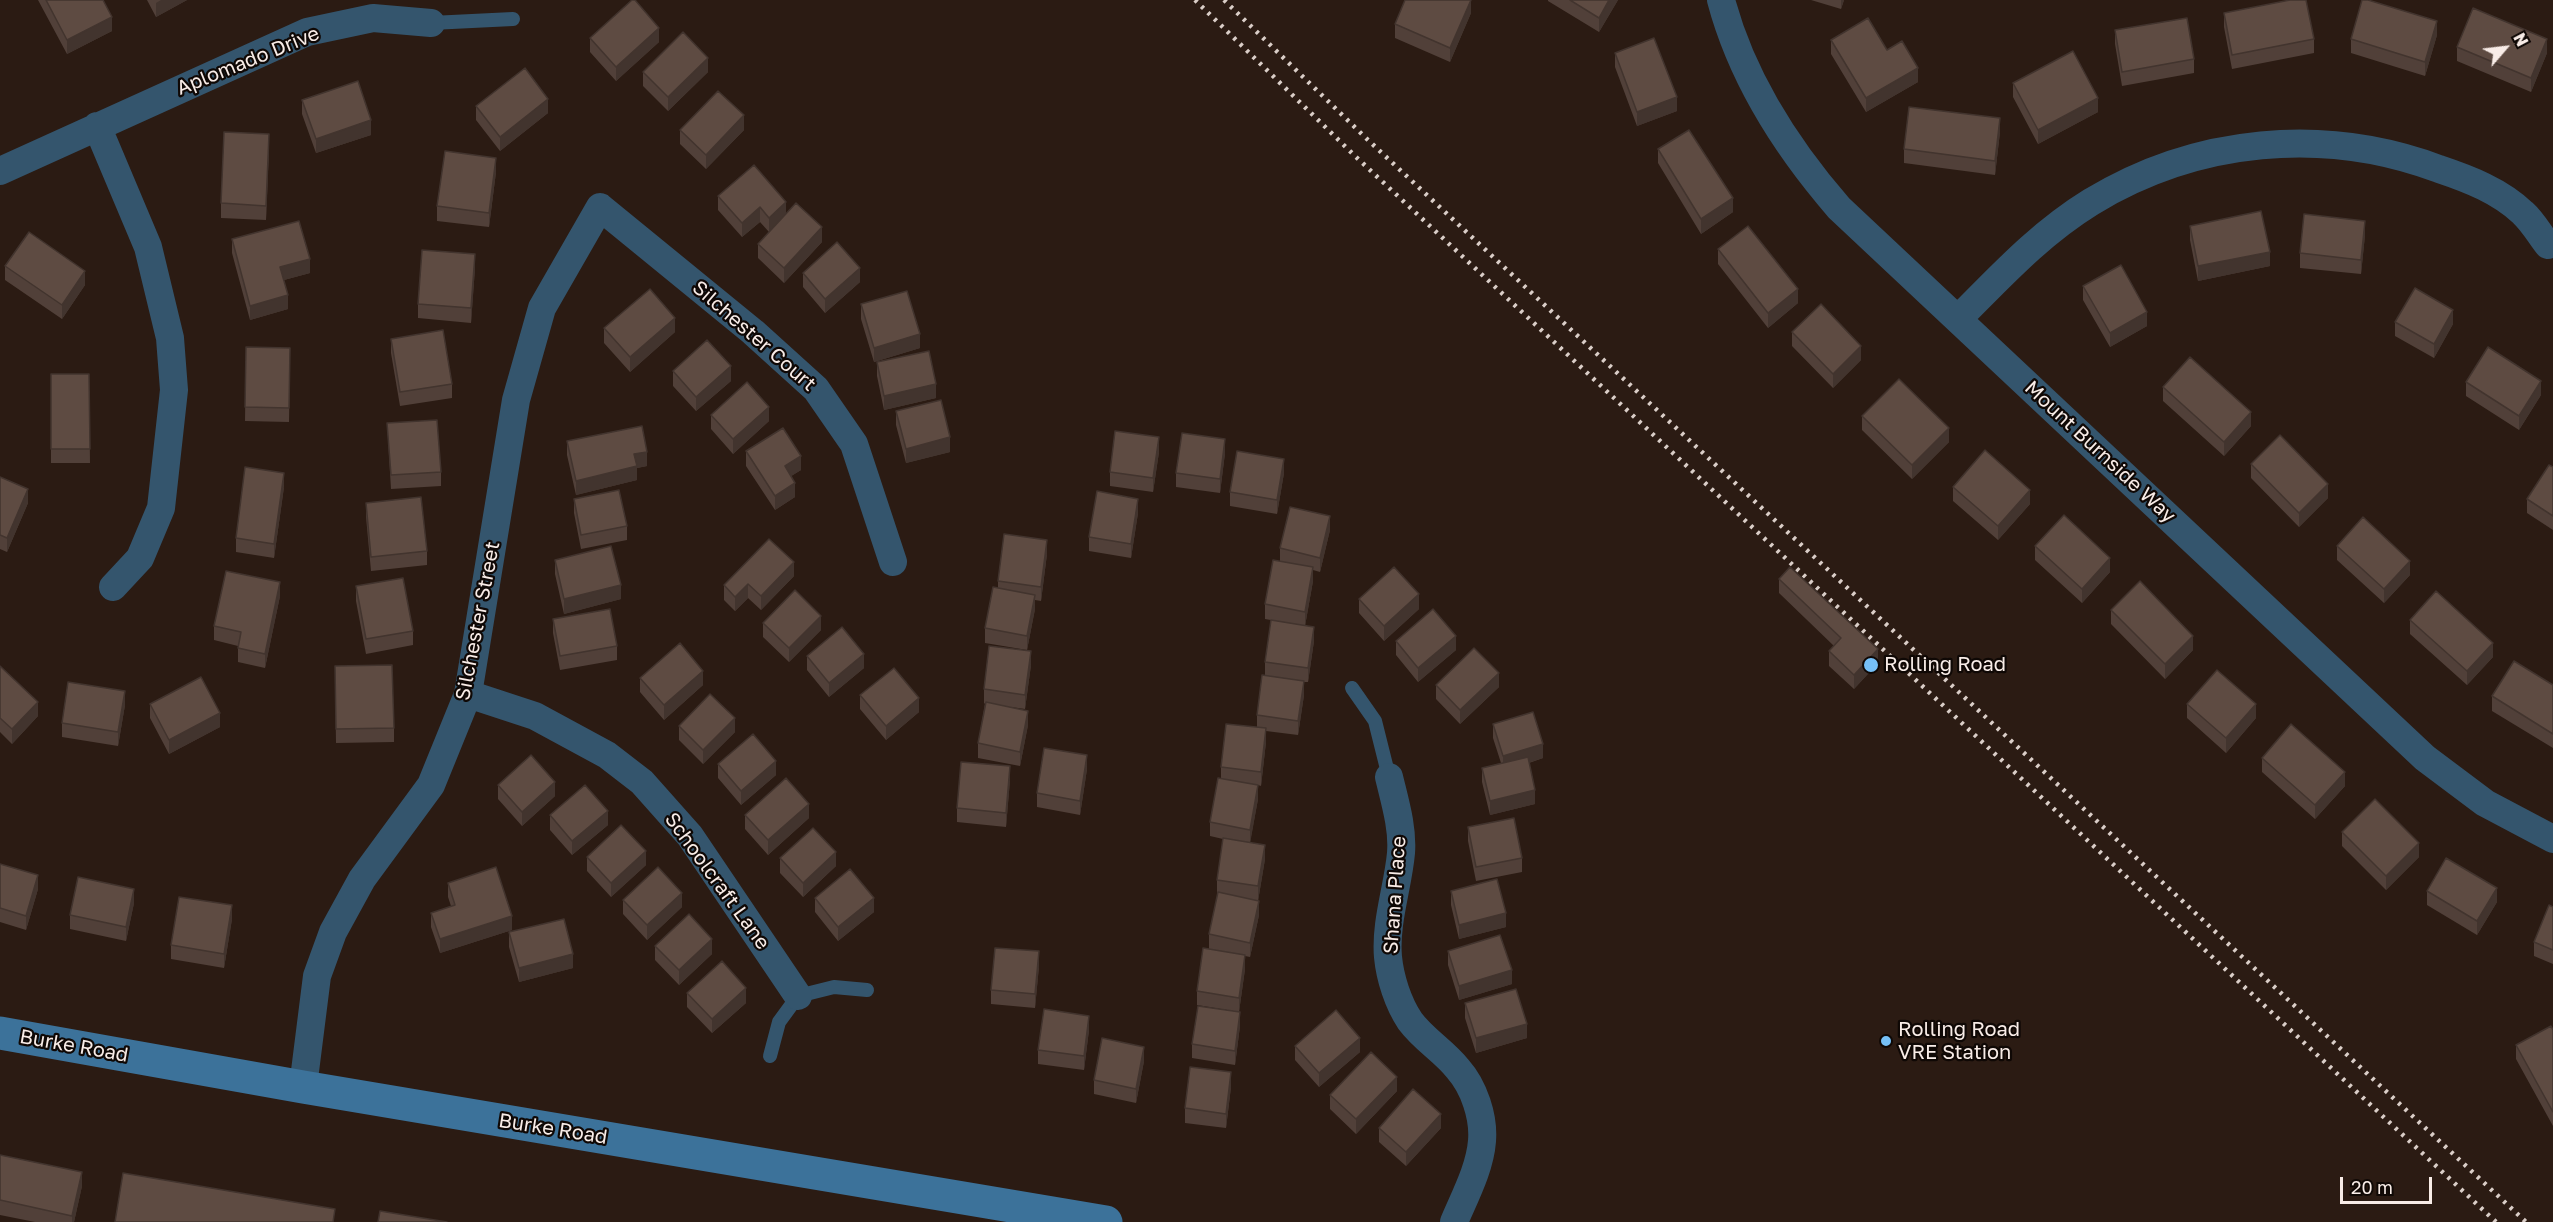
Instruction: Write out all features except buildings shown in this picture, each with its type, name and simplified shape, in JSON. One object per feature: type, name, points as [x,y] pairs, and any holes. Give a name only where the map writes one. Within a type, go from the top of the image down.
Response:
[{"type":"street","name":"Mount Burnside Way","points":[[1720,0],[1746,71],[1775,125],[1806,170],[1839,208],[2425,758],[2485,803],[2553,839]]},
{"type":"street","name":"Aplomado Drive","points":[[0,171],[307,32],[373,18],[431,23]]},
{"type":"street","points":[[97,126],[148,247],[170,338],[174,390],[161,508],[140,558],[113,588]]},
{"type":"street","points":[[1958,319],[2022,254],[2060,223],[2091,202],[2165,167],[2238,147],[2276,143],[2320,143],[2369,149],[2412,158],[2476,182],[2494,192],[2524,213],[2548,245]]},
{"type":"street","name":"Silchester Court","points":[[600,207],[753,332],[816,389],[854,444],[893,562]]},
{"type":"street","name":"Silchester Street","points":[[303,1087],[317,976],[333,932],[362,879],[431,785],[468,694],[516,400],[542,308],[600,207]]},
{"type":"street","name":"Schoolcraft Lane","points":[[468,694],[535,716],[607,754],[642,782],[690,836],[798,996]]},
{"type":"street","name":"Shana Place","points":[[1389,777],[1401,840],[1388,957],[1395,990],[1409,1019],[1427,1040],[1459,1069],[1473,1092],[1481,1120],[1482,1141],[1477,1165],[1454,1222]]},
{"type":"street","name":"Burke Road","points":[[0,1033],[303,1087],[1106,1222]]},
{"type":"lane","name":"Aplomado Drive","points":[[431,23],[513,19]]},
{"type":"lane","name":"Shana Place","points":[[1352,688],[1375,722],[1389,777]]},
{"type":"lane","points":[[770,1056],[779,1022],[798,996],[834,987],[867,990]]},
{"type":"railway","points":[[1195,0],[1355,156],[2496,1222]]},
{"type":"railway","points":[[1224,0],[1368,140],[2526,1222]]},
{"type":"place","name":"Rolling Road","points":[[1871,665]]},
{"type":"place","name":"Rolling Road VRE Station","points":[[1886,1041]]}]
